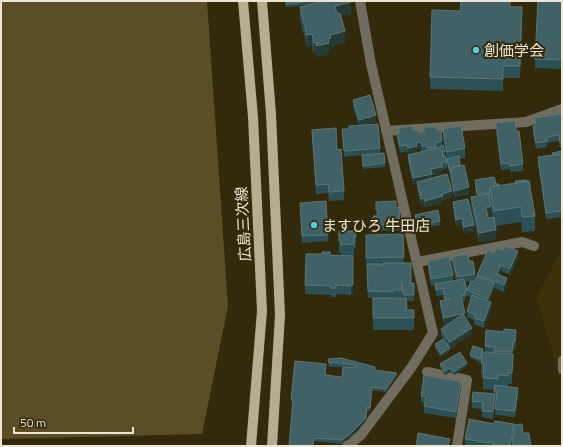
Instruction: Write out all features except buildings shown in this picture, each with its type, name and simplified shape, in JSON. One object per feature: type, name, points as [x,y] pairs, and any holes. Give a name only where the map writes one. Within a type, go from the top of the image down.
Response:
[{"type":"main road","name":"広島三次線","points":[[243,1],[253,117],[262,311],[251,446]]},
{"type":"main road","points":[[262,1],[271,114],[280,315],[272,446]]},
{"type":"street","points":[[347,446],[361,435],[411,368],[433,333],[371,64],[360,1]]},
{"type":"street","points":[[386,131],[526,122],[562,110]]},
{"type":"street","points":[[417,262],[522,242],[534,246]]},
{"type":"street","points":[[427,372],[467,380],[457,446]]},
{"type":"lane","points":[[562,360],[562,370]]},
{"type":"shaded area","points":[[1,1],[207,1],[228,306],[202,434],[1,439]]},
{"type":"shaded area","points":[[562,248],[562,384],[536,298]]},
{"type":"place","name":"創価学会","points":[[476,50]]},
{"type":"place","name":"ますひろ 牛田店","points":[[314,225]]}]
